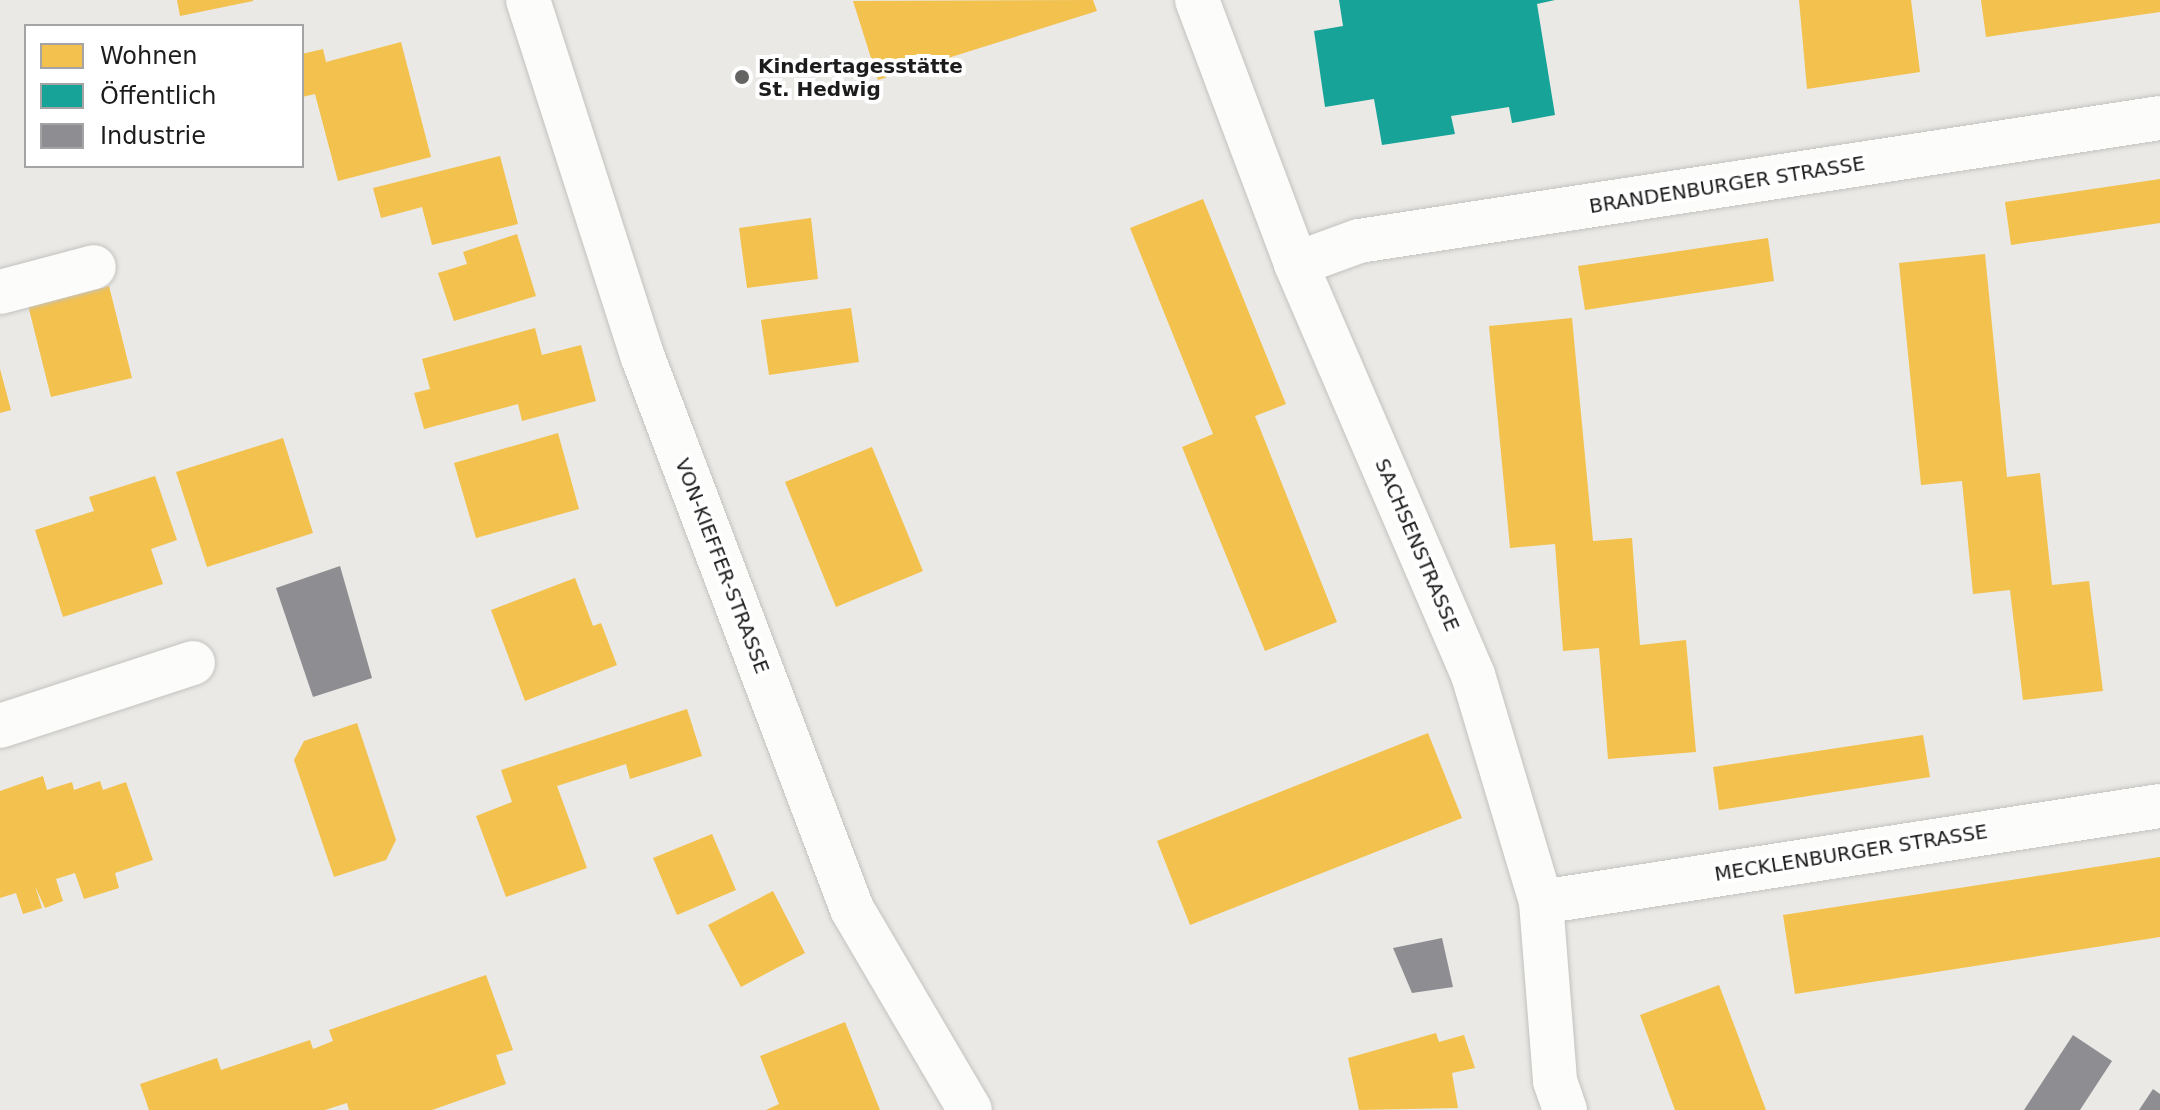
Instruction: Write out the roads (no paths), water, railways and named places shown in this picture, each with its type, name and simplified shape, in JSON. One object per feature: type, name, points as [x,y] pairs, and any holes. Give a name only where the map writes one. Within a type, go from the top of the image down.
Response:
[{"type":"street","name":"VON-KIEFFER-STRASSE","points":[[528,0],[642,355],[852,909],[970,1110]]},
{"type":"street","name":"SACHSENSTRASSE","points":[[1197,0],[1296,264],[1473,675],[1541,902],[1555,1081],[1565,1110]]},
{"type":"street","name":"BRANDENBURGER STRASSE","points":[[1296,264],[1359,241],[2160,118]]},
{"type":"street","points":[[0,292],[94,267]]},
{"type":"street","points":[[0,726],[193,663]]},
{"type":"street","name":"MECKLENBURGER STRASSE","points":[[1541,902],[2160,806]]},
{"type":"place","name":"Kindertagesstätte St. Hedwig","points":[[742,77]]}]
